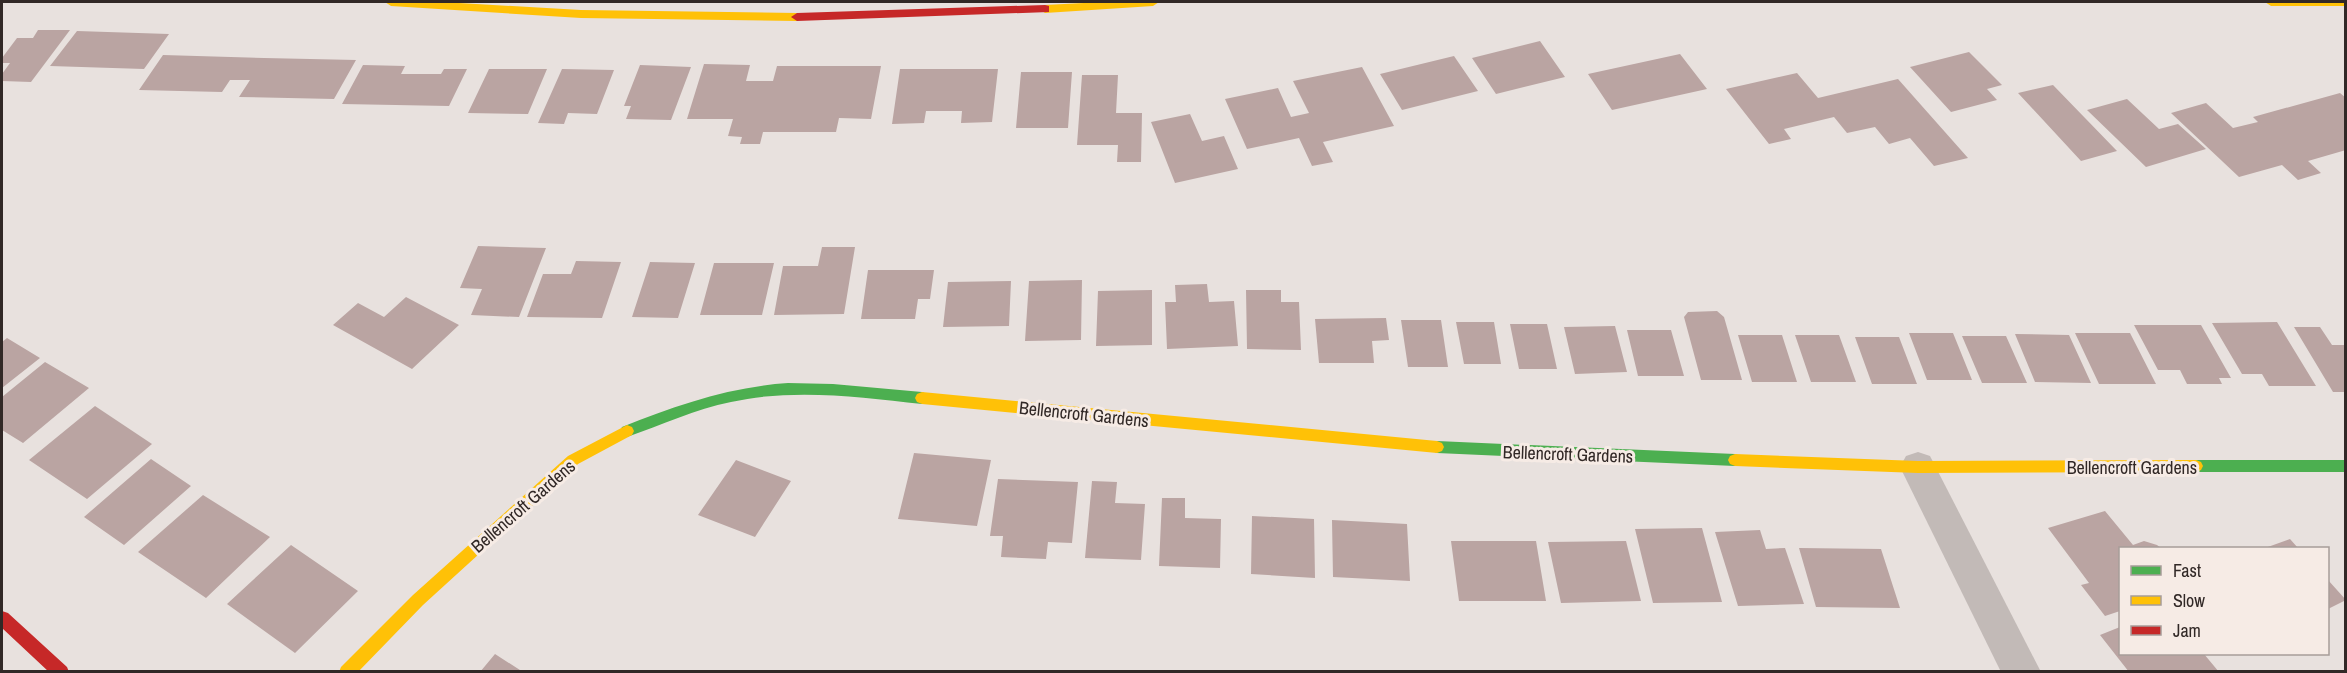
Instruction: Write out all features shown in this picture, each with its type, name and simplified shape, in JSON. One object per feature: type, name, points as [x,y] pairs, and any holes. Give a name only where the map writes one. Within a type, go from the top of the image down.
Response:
[{"type":"street","points":[[392,2],[606,15],[786,17],[931,15],[1154,2]]},
{"type":"street","points":[[2271,2],[2346,2]]},
{"type":"street","name":"Bellencroft Gardens","points":[[347,672],[418,600],[573,460],[637,427],[690,406],[745,393],[829,388],[1470,450],[1918,467],[2346,466]]},
{"type":"street","points":[[1918,467],[2022,672]]},
{"type":"street","points":[[2,618],[61,672]]},
{"type":"building","points":[[38,30],[70,30],[31,82],[2,81],[2,74],[10,63],[2,63],[2,58],[17,38],[33,38]]},
{"type":"building","points":[[77,31],[169,34],[144,69],[50,66]]},
{"type":"building","points":[[1540,41],[1565,77],[1496,94],[1472,58]]},
{"type":"building","points":[[1969,52],[2002,85],[1987,89],[1997,100],[1951,112],[1910,67]]},
{"type":"building","points":[[1680,54],[1707,89],[1612,110],[1588,74]]},
{"type":"building","points":[[163,55],[356,60],[334,99],[239,97],[250,80],[230,80],[222,92],[139,90]]},
{"type":"building","points":[[1454,56],[1478,91],[1402,110],[1380,74]]},
{"type":"building","points":[[704,64],[750,65],[746,81],[773,81],[777,66],[881,66],[871,119],[839,118],[836,132],[763,132],[760,144],[740,144],[742,137],[728,136],[733,119],[687,119]]},
{"type":"building","points":[[363,65],[405,66],[401,74],[441,74],[444,69],[467,69],[449,106],[342,104]]},
{"type":"building","points":[[640,65],[691,67],[671,120],[626,119],[631,106],[624,106]]},
{"type":"building","points":[[1362,67],[1394,126],[1323,142],[1333,162],[1312,166],[1299,138],[1247,149],[1225,99],[1278,88],[1291,117],[1309,113],[1293,81]]},
{"type":"building","points":[[489,69],[547,69],[528,114],[468,113]]},
{"type":"building","points":[[562,69],[614,70],[597,114],[568,113],[564,124],[538,123]]},
{"type":"building","points":[[900,69],[998,69],[992,122],[961,123],[962,111],[926,111],[924,123],[892,124]]},
{"type":"building","points":[[1021,72],[1072,72],[1068,128],[1016,128]]},
{"type":"building","points":[[1797,73],[1818,98],[1898,79],[1968,158],[1934,166],[1910,138],[1889,144],[1875,127],[1847,133],[1834,117],[1784,129],[1791,139],[1769,144],[1726,89]]},
{"type":"building","points":[[1082,75],[1118,75],[1116,113],[1142,113],[1141,162],[1117,162],[1118,145],[1077,145]]},
{"type":"building","points":[[2053,85],[2117,151],[2081,161],[2018,93]]},
{"type":"building","points":[[2340,93],[2346,98],[2346,150],[2308,161],[2321,173],[2298,180],[2282,165],[2239,177],[2171,113],[2206,103],[2233,128],[2258,122],[2253,117]]},
{"type":"building","points":[[2127,99],[2159,129],[2178,124],[2206,149],[2146,167],[2087,110]]},
{"type":"building","points":[[1190,114],[1202,141],[1224,136],[1238,169],[1175,183],[1151,122]]},
{"type":"building","points":[[478,246],[546,248],[519,317],[471,315],[482,289],[460,288]]},
{"type":"building","points":[[822,247],[855,247],[844,314],[774,315],[783,266],[818,266]]},
{"type":"building","points":[[576,261],[621,262],[602,318],[527,317],[543,274],[571,274]]},
{"type":"building","points":[[650,262],[695,263],[678,318],[632,317]]},
{"type":"building","points":[[714,263],[774,263],[762,315],[700,315]]},
{"type":"building","points":[[868,270],[934,270],[930,299],[918,299],[915,319],[861,319]]},
{"type":"building","points":[[1082,280],[1081,340],[1025,341],[1029,281]]},
{"type":"building","points":[[1011,281],[1009,326],[943,327],[948,282]]},
{"type":"building","points":[[1207,284],[1209,302],[1234,301],[1238,346],[1167,349],[1165,302],[1176,302],[1175,285]]},
{"type":"building","points":[[1152,290],[1152,345],[1096,346],[1098,291]]},
{"type":"building","points":[[1246,290],[1281,290],[1281,302],[1299,302],[1301,350],[1247,349]]},
{"type":"building","points":[[406,297],[459,325],[412,369],[333,325],[358,303],[384,317]]},
{"type":"building","points":[[1717,311],[1724,317],[1742,380],[1701,380],[1684,317],[1688,312]]},
{"type":"building","points":[[1386,318],[1389,340],[1372,341],[1374,363],[1319,363],[1315,319]]},
{"type":"building","points":[[1401,320],[1441,320],[1448,367],[1408,367]]},
{"type":"building","points":[[1456,322],[1494,322],[1501,364],[1464,364]]},
{"type":"building","points":[[2277,322],[2316,386],[2269,386],[2262,374],[2242,374],[2212,323]]},
{"type":"building","points":[[1510,324],[1547,324],[1557,369],[1519,369]]},
{"type":"building","points":[[2134,325],[2201,325],[2231,378],[2219,378],[2222,384],[2187,384],[2180,370],[2158,370]]},
{"type":"building","points":[[1615,326],[1627,372],[1575,374],[1564,327]]},
{"type":"building","points":[[2294,327],[2320,327],[2332,345],[2346,345],[2346,392],[2333,392]]},
{"type":"building","points":[[1627,330],[1671,330],[1684,376],[1638,376]]},
{"type":"building","points":[[1909,333],[1953,333],[1972,380],[1927,380]]},
{"type":"building","points":[[2075,333],[2130,333],[2156,384],[2099,384]]},
{"type":"building","points":[[2015,334],[2069,335],[2091,383],[2035,382]]},
{"type":"building","points":[[1738,335],[1782,335],[1797,382],[1752,382]]},
{"type":"building","points":[[1795,335],[1839,335],[1856,382],[1811,382]]},
{"type":"building","points":[[1962,336],[2006,336],[2027,383],[1982,383]]},
{"type":"building","points":[[1855,337],[1899,337],[1917,384],[1872,384]]},
{"type":"building","points":[[7,338],[40,358],[2,388],[2,342]]},
{"type":"building","points":[[45,362],[89,388],[23,443],[2,430],[2,397]]},
{"type":"building","points":[[95,406],[152,444],[87,499],[29,460]]},
{"type":"building","points":[[914,453],[991,460],[977,526],[898,519]]},
{"type":"building","points":[[151,459],[191,486],[124,545],[84,517]]},
{"type":"building","points":[[736,460],[791,481],[755,537],[698,515]]},
{"type":"building","points":[[998,479],[1078,482],[1072,543],[1048,542],[1046,559],[1001,557],[1003,536],[990,536]]},
{"type":"building","points":[[1092,481],[1117,482],[1115,503],[1145,504],[1141,560],[1085,558]]},
{"type":"building","points":[[203,495],[270,537],[206,598],[138,552]]},
{"type":"building","points":[[1162,498],[1185,498],[1185,518],[1221,519],[1220,568],[1159,566]]},
{"type":"building","points":[[2105,511],[2133,545],[2144,541],[2160,547],[2119,547],[2119,611],[2105,616],[2081,585],[2089,583],[2048,528]]},
{"type":"building","points":[[1252,516],[1314,519],[1315,578],[1251,574]]},
{"type":"building","points":[[1332,520],[1407,524],[1410,581],[1333,577]]},
{"type":"building","points":[[1702,528],[1722,602],[1653,603],[1635,529]]},
{"type":"building","points":[[1760,530],[1766,549],[1785,548],[1804,604],[1738,606],[1715,532]]},
{"type":"building","points":[[2290,539],[2297,547],[2268,547]]},
{"type":"building","points":[[1451,541],[1536,541],[1546,601],[1459,601]]},
{"type":"building","points":[[1626,541],[1641,601],[1561,603],[1548,542]]},
{"type":"building","points":[[291,545],[358,591],[295,653],[227,604]]},
{"type":"building","points":[[1799,548],[1881,549],[1900,608],[1816,607]]},
{"type":"building","points":[[2329,581],[2346,600],[2329,608]]},
{"type":"building","points":[[2119,627],[2119,655],[2205,655],[2219,672],[2129,672],[2100,635]]},
{"type":"building","points":[[495,654],[523,672],[480,672]]},
{"type":"traffic: fast","points":[[627,431],[714,400],[766,390],[855,391],[922,398]]},
{"type":"traffic: fast","points":[[1437,447],[1735,460]]},
{"type":"traffic: fast","points":[[2196,466],[2346,466]]},
{"type":"traffic: slow","points":[[391,2],[581,14],[797,17]]},
{"type":"traffic: slow","points":[[1045,9],[1153,2]]},
{"type":"traffic: slow","points":[[2271,2],[2346,2]]},
{"type":"traffic: slow","points":[[922,398],[1437,447]]},
{"type":"traffic: slow","points":[[347,672],[418,600],[573,460],[627,431]]},
{"type":"traffic: slow","points":[[1735,460],[1918,467],[2196,466]]},
{"type":"traffic: jam","points":[[797,17],[1045,9]]},
{"type":"traffic: jam","points":[[2,618],[61,672]]}]
